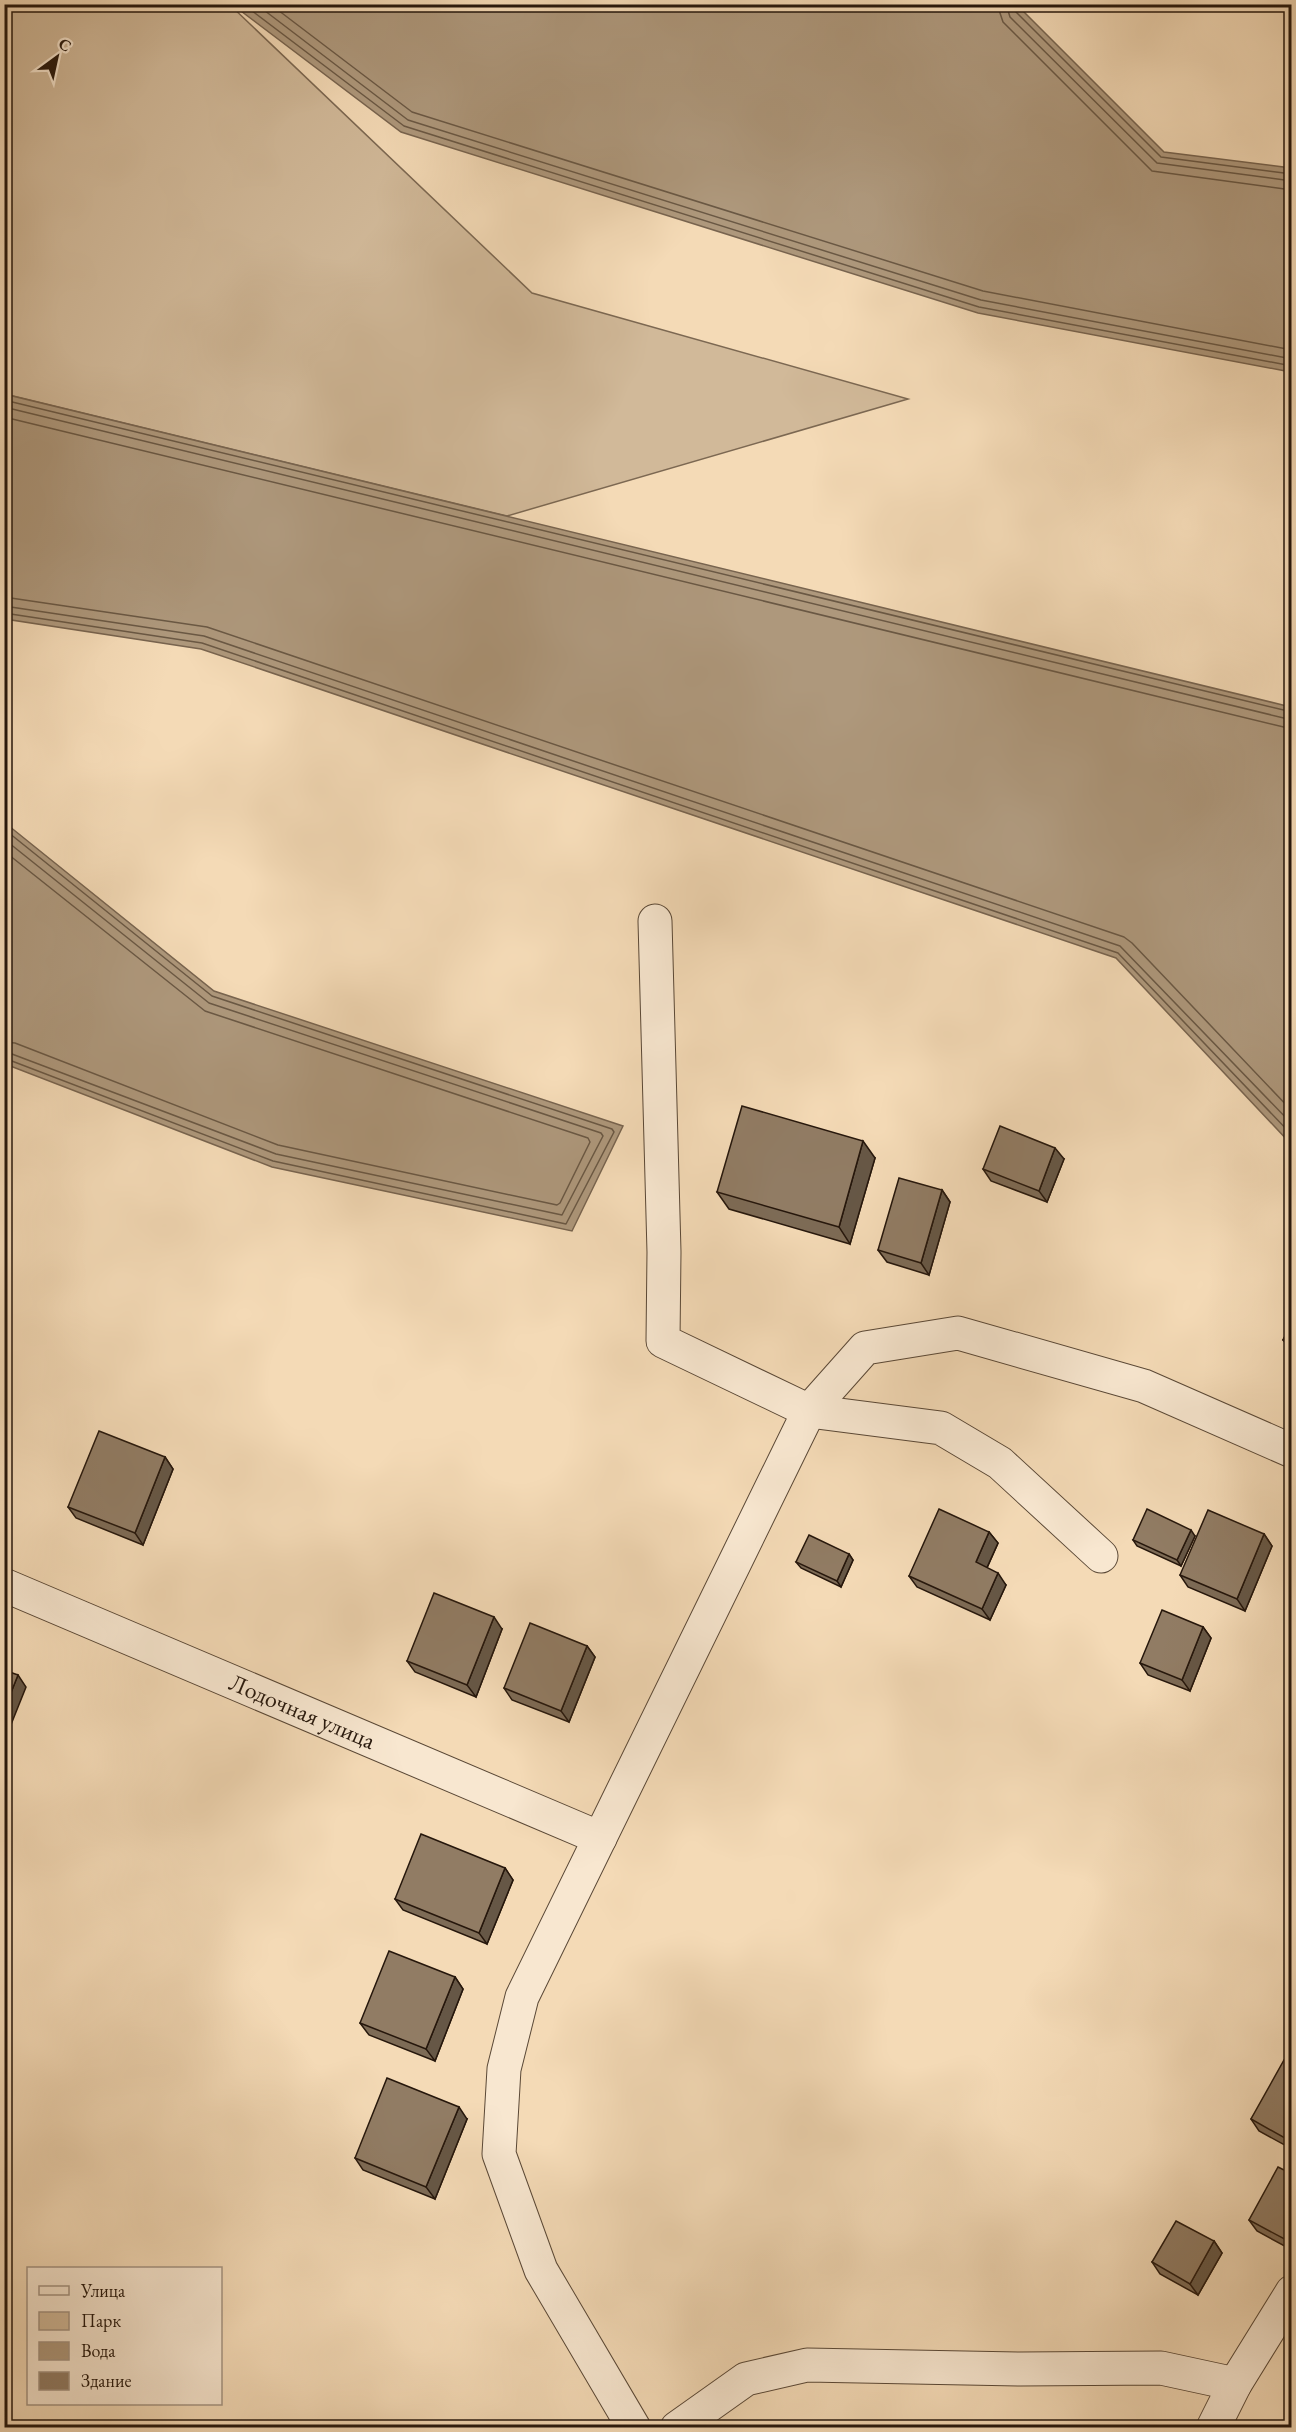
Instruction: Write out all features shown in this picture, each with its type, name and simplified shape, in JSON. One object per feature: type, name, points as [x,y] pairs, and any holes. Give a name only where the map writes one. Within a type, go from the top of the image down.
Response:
[{"type":"street","points":[[655,921],[664,1252],[663,1341],[809,1411],[941,1428],[1000,1463],[1101,1556]]},
{"type":"street","points":[[634,2427],[541,2270],[499,2154],[504,2069],[522,1997],[809,1411],[865,1348],[958,1333],[1144,1386],[1292,1451]]},
{"type":"street","name":"Лодочная улица","points":[[4,1585],[600,1838]]},
{"type":"street","points":[[1213,2427],[1235,2384],[1292,2292]]},
{"type":"street","points":[[677,2427],[746,2379],[807,2365],[1161,2368],[1235,2384]]},
{"type":"green space","points":[[229,4],[532,293],[908,399],[507,516],[5,394],[5,5]]},
{"type":"water","points":[[233,5],[1017,5],[1164,152],[1291,168],[1291,372],[978,313],[401,132]]},
{"type":"water","points":[[4,394],[1291,707],[1291,1144],[1116,958],[201,649],[5,619]]},
{"type":"water","points":[[4,822],[214,991],[623,1126],[572,1231],[272,1167],[5,1064]]},
{"type":"building","points":[[742,1106],[863,1141],[839,1227],[717,1192]]},
{"type":"building","points":[[1000,1126],[1055,1148],[1039,1191],[983,1169]]},
{"type":"building","points":[[899,1178],[942,1190],[921,1263],[878,1250]]},
{"type":"building","points":[[1292,1323],[1292,1344],[1283,1340]]},
{"type":"building","points":[[99,1431],[165,1457],[135,1533],[68,1507]]},
{"type":"building","points":[[939,1509],[989,1532],[976,1562],[998,1573],[982,1609],[909,1576]]},
{"type":"building","points":[[1147,1509],[1191,1530],[1177,1560],[1133,1540]]},
{"type":"building","points":[[1208,1510],[1264,1534],[1237,1599],[1180,1575]]},
{"type":"building","points":[[809,1535],[849,1554],[837,1581],[796,1562]]},
{"type":"building","points":[[434,1593],[494,1617],[467,1685],[407,1661]]},
{"type":"building","points":[[1162,1610],[1203,1627],[1182,1680],[1140,1663]]},
{"type":"building","points":[[530,1623],[587,1646],[561,1711],[504,1688]]},
{"type":"building","points":[[4,1670],[18,1675],[4,1710]]},
{"type":"building","points":[[421,1834],[505,1868],[479,1933],[395,1899]]},
{"type":"building","points":[[389,1951],[455,1977],[426,2049],[360,2023]]},
{"type":"building","points":[[1284,2060],[1292,2064],[1292,2142],[1251,2119]]},
{"type":"building","points":[[387,2078],[459,2107],[426,2187],[355,2158]]},
{"type":"building","points":[[1278,2167],[1292,2174],[1292,2243],[1249,2220]]},
{"type":"building","points":[[1176,2221],[1214,2241],[1190,2284],[1152,2262]]}]
